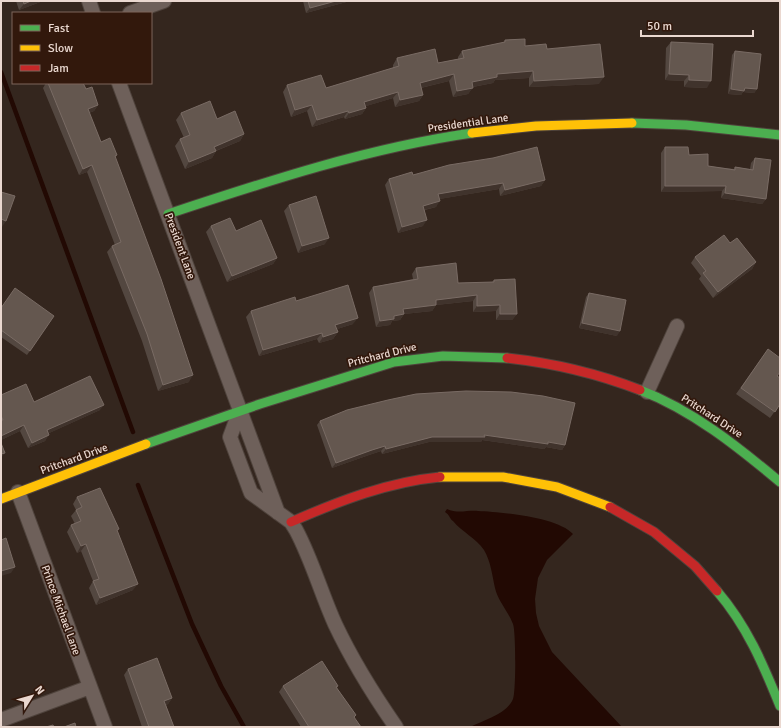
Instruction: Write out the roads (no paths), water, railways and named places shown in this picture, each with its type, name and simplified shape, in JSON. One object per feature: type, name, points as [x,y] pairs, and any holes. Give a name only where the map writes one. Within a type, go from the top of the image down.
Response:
[{"type":"street","points":[[88,1],[93,12]]},
{"type":"street","points":[[133,12],[164,1]]},
{"type":"street","name":"President Lane","points":[[119,84],[278,513]]},
{"type":"street","name":"Presidential Lane","points":[[168,214],[340,159],[395,146],[452,136],[515,129],[628,124],[730,128],[780,135]]},
{"type":"street","points":[[647,392],[677,326]]},
{"type":"street","name":"Pritchard Drive","points":[[1,499],[240,410],[411,359],[451,356],[523,359],[549,362],[599,374],[647,392],[678,407],[720,434],[780,482]]},
{"type":"street","points":[[240,410],[230,437],[250,493],[291,522],[301,538],[323,598],[348,650],[396,727]]},
{"type":"street","points":[[291,522],[335,503],[380,488],[446,476],[478,475],[517,478],[563,488],[598,501],[632,518],[663,538],[697,566],[715,586],[735,612],[757,649],[780,706]]},
{"type":"street","name":"Prince Michael Lane","points":[[18,492],[105,727]]},
{"type":"street","points":[[1,720],[90,688]]},
{"type":"waterway","points":[[1,72],[133,432]]},
{"type":"waterway","points":[[138,485],[192,624],[221,686],[244,727]]}]
